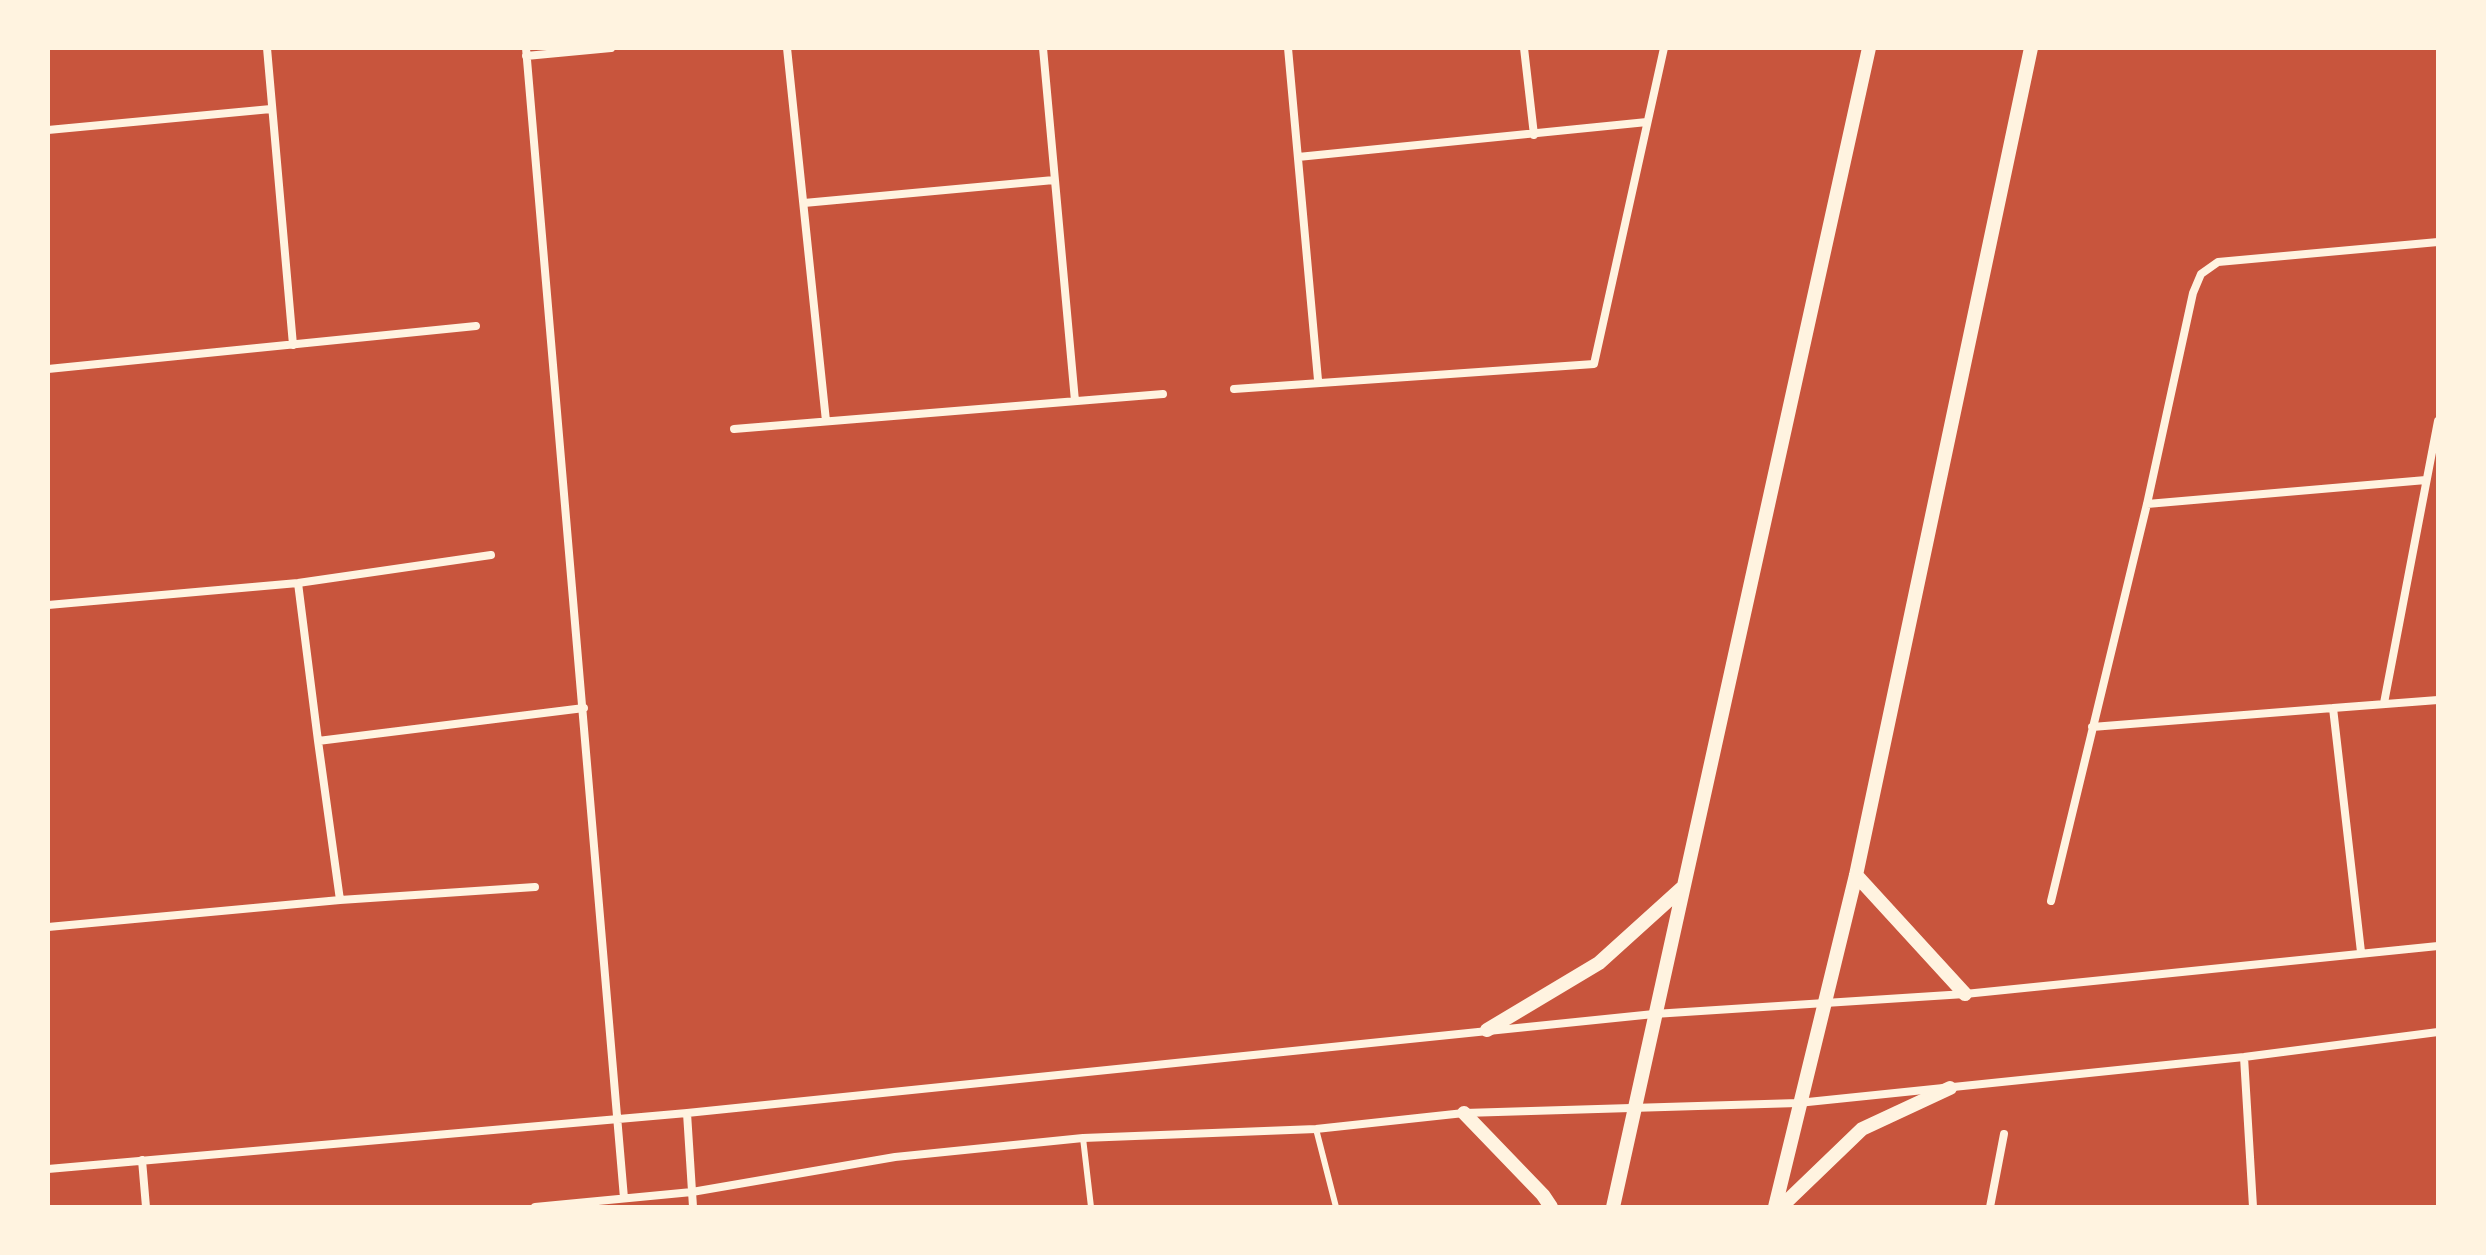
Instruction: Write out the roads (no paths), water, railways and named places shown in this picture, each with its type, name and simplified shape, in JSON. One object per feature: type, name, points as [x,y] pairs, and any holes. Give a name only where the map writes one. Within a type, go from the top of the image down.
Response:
[{"type":"street","points":[[267,48],[293,345]]},
{"type":"street","points":[[611,48],[526,52],[624,1198]]},
{"type":"street","points":[[787,48],[826,421]]},
{"type":"street","points":[[1043,48],[1075,401]]},
{"type":"street","points":[[1288,48],[1318,380]]},
{"type":"street","points":[[1524,48],[1534,135]]},
{"type":"street","points":[[1234,389],[1318,380],[1594,364],[1664,48]]},
{"type":"street","points":[[1613,1207],[1869,48]]},
{"type":"street","points":[[1775,1207],[1856,875],[2031,48]]},
{"type":"street","points":[[48,130],[271,109]]},
{"type":"street","points":[[1298,157],[1647,122]]},
{"type":"street","points":[[804,203],[1054,180]]},
{"type":"street","points":[[2051,901],[2147,504],[2193,293],[2201,274],[2218,262],[2438,242]]},
{"type":"street","points":[[48,369],[476,326]]},
{"type":"street","points":[[734,429],[1163,394]]},
{"type":"street","points":[[2384,703],[2438,421]]},
{"type":"street","points":[[2147,504],[2426,480]]},
{"type":"street","points":[[48,605],[298,583],[491,555]]},
{"type":"street","points":[[298,583],[340,900]]},
{"type":"street","points":[[2092,727],[2438,700]]},
{"type":"street","points":[[318,741],[584,708]]},
{"type":"street","points":[[2333,708],[2361,952]]},
{"type":"street","points":[[1856,875],[1965,994]]},
{"type":"street","points":[[48,927],[340,900],[535,887]]},
{"type":"street","points":[[1487,1030],[1599,963],[1682,888]]},
{"type":"street","points":[[48,1169],[687,1113],[1654,1014],[1822,1006],[1965,994],[2438,946]]},
{"type":"street","points":[[535,1207],[692,1192],[895,1157],[1083,1138],[1316,1129],[1464,1113],[1798,1103],[2244,1057],[2438,1032]]},
{"type":"street","points":[[2244,1057],[2253,1207]]},
{"type":"street","points":[[1781,1207],[1862,1129],[1950,1088]]},
{"type":"street","points":[[687,1113],[693,1207]]},
{"type":"street","points":[[1464,1113],[1551,1207]]},
{"type":"street","points":[[1990,1207],[2004,1134]]},
{"type":"street","points":[[142,1160],[146,1207]]},
{"type":"lane","points":[[1316,1129],[1336,1207]]},
{"type":"lane","points":[[1083,1138],[1091,1207]]}]
